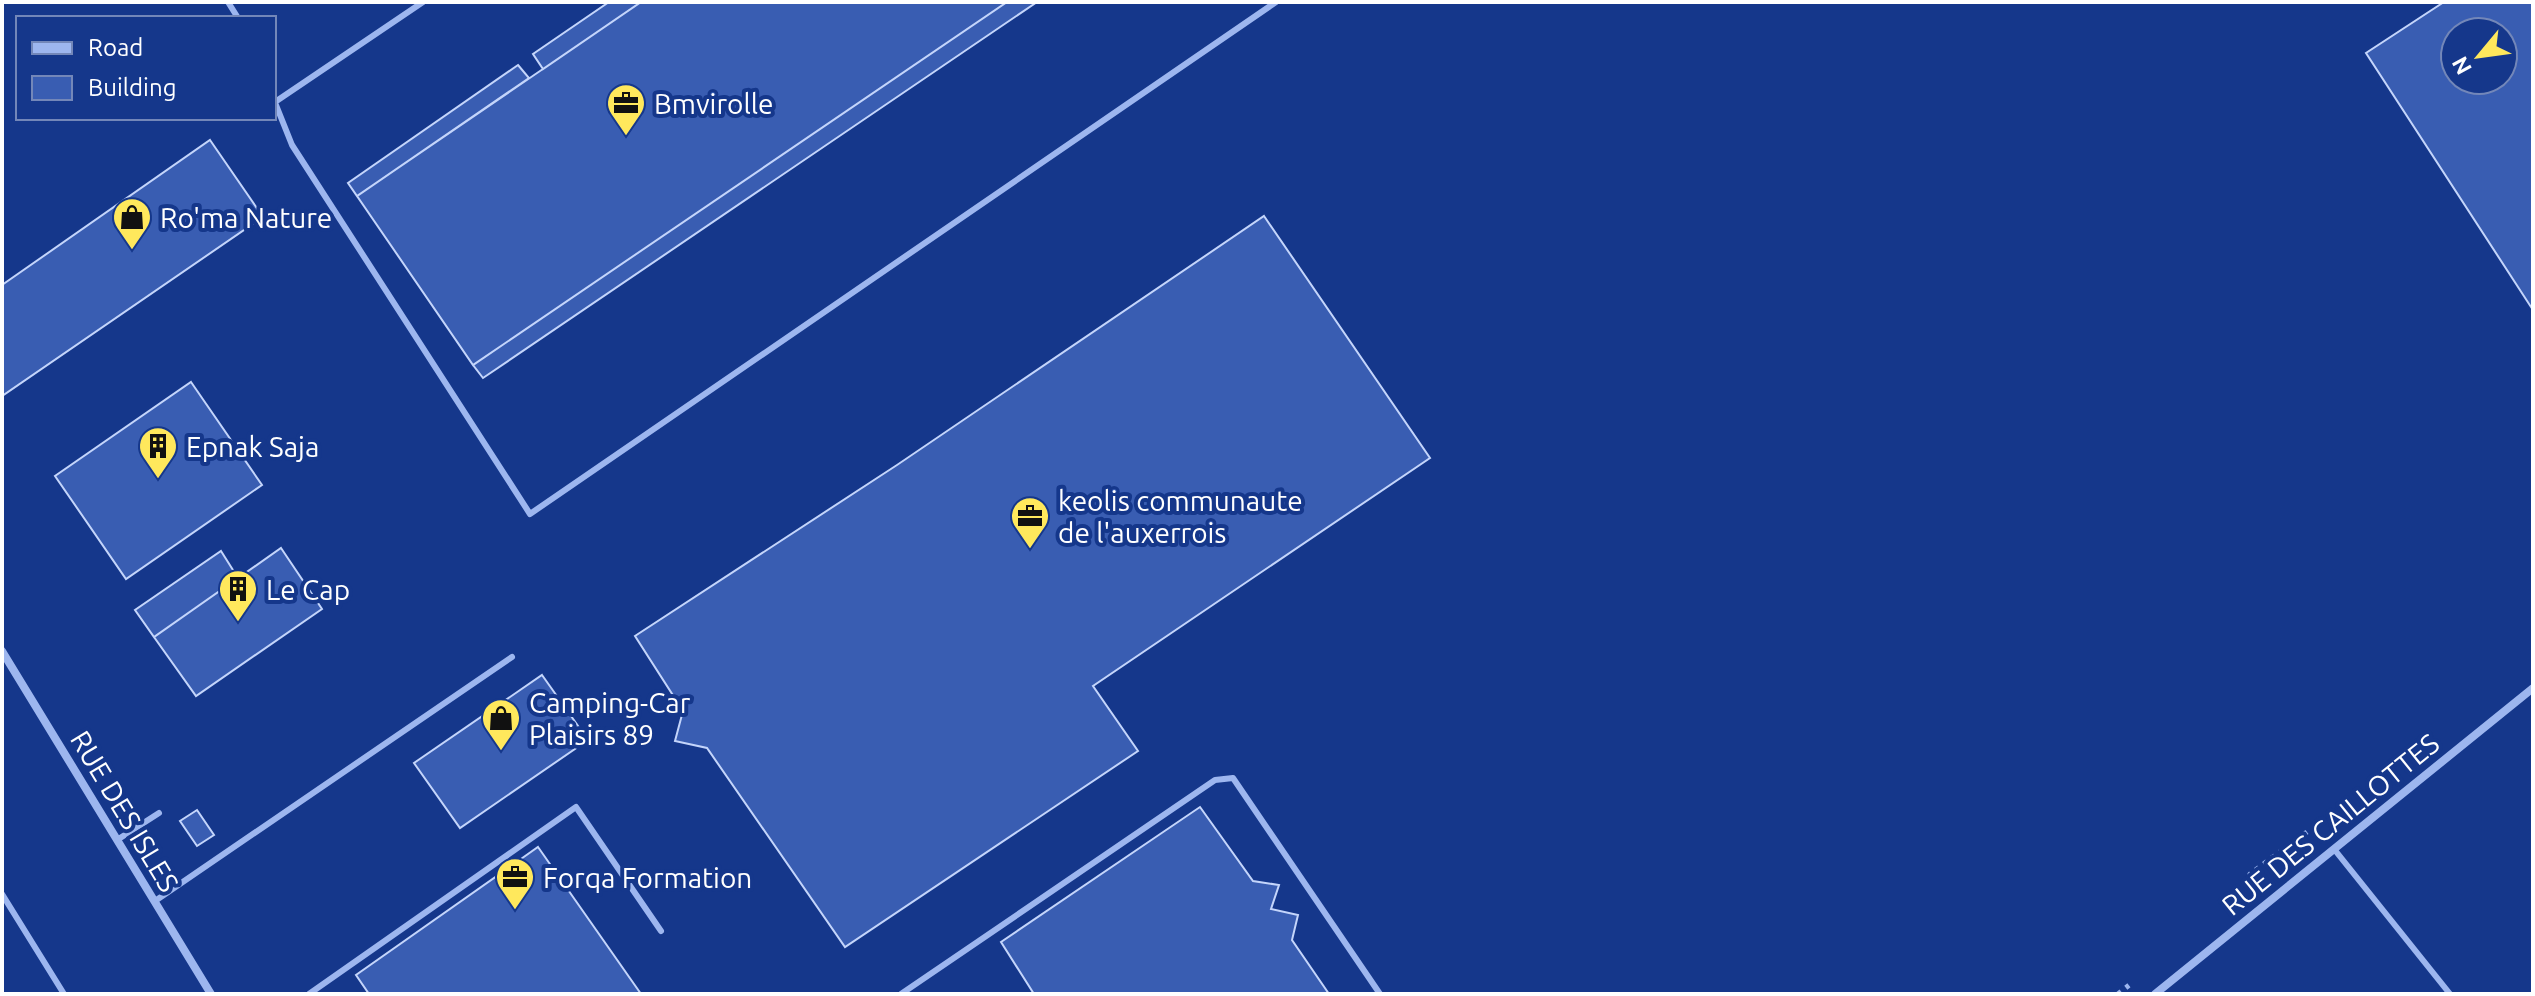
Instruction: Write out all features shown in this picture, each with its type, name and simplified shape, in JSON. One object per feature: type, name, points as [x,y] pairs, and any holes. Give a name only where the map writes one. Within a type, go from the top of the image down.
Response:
[{"type":"street","name":"RUE DES ISLES","points":[[2,651],[211,994]]},
{"type":"street","name":"RUE DES CAILLOTTES","points":[[2155,994],[2533,688]]},
{"type":"lane","points":[[276,100],[423,2]]},
{"type":"lane","points":[[276,106],[292,145],[530,514],[1276,2]]},
{"type":"lane","points":[[155,901],[512,657]]},
{"type":"lane","points":[[901,994],[1215,780],[1233,778],[1380,994]]},
{"type":"lane","points":[[314,993],[576,807],[661,931]]},
{"type":"lane","points":[[117,840],[159,813]]},
{"type":"lane","points":[[2334,849],[2450,994]]},
{"type":"lane","points":[[2,894],[64,994]]},
{"type":"building","points":[[609,2],[641,2],[543,69],[533,54]]},
{"type":"building","name":"Bmvirolle","points":[[641,2],[1007,2],[473,365],[357,196]]},
{"type":"building","points":[[1007,2],[1037,2],[483,378],[473,365]]},
{"type":"building","points":[[2444,2],[2533,2],[2531,307],[2366,53]]},
{"type":"building","points":[[518,65],[529,78],[357,196],[348,183]]},
{"type":"building","name":"Ro'ma Nature","points":[[210,140],[263,217],[2,396],[2,285]]},
{"type":"building","name":"keolis communaute de l'auxerrois","points":[[1264,216],[1430,458],[1093,686],[1138,751],[845,947],[707,748],[675,741],[683,711],[635,636],[897,465]]},
{"type":"building","name":"Epnak Saja","points":[[191,382],[262,485],[126,579],[55,476]]},
{"type":"building","name":"Le Cap","points":[[281,548],[322,609],[196,696],[154,637]]},
{"type":"building","points":[[221,551],[238,578],[154,637],[135,610]]},
{"type":"building","name":"Camping-Car Plaisirs 89","points":[[542,675],[588,740],[460,828],[414,763]]},
{"type":"building","points":[[1200,807],[1253,881],[1279,885],[1271,909],[1298,915],[1292,940],[1329,994],[1034,994],[1001,942]]},
{"type":"building","points":[[197,810],[214,835],[197,846],[180,821]]},
{"type":"building","name":"Forqa Formation","points":[[538,847],[641,994],[369,994],[356,975]]},
{"type":"place","name":"Bmvirolle","points":[[626,137]]},
{"type":"place","name":"Ro'ma Nature","points":[[132,251]]},
{"type":"place","name":"Epnak Saja","points":[[158,480]]},
{"type":"place","name":"keolis communaute de l'auxerrois","points":[[1030,550]]},
{"type":"place","name":"Le Cap","points":[[238,623]]},
{"type":"place","name":"Camping-Car Plaisirs 89","points":[[501,752]]},
{"type":"place","name":"Forqa Formation","points":[[515,911]]}]
